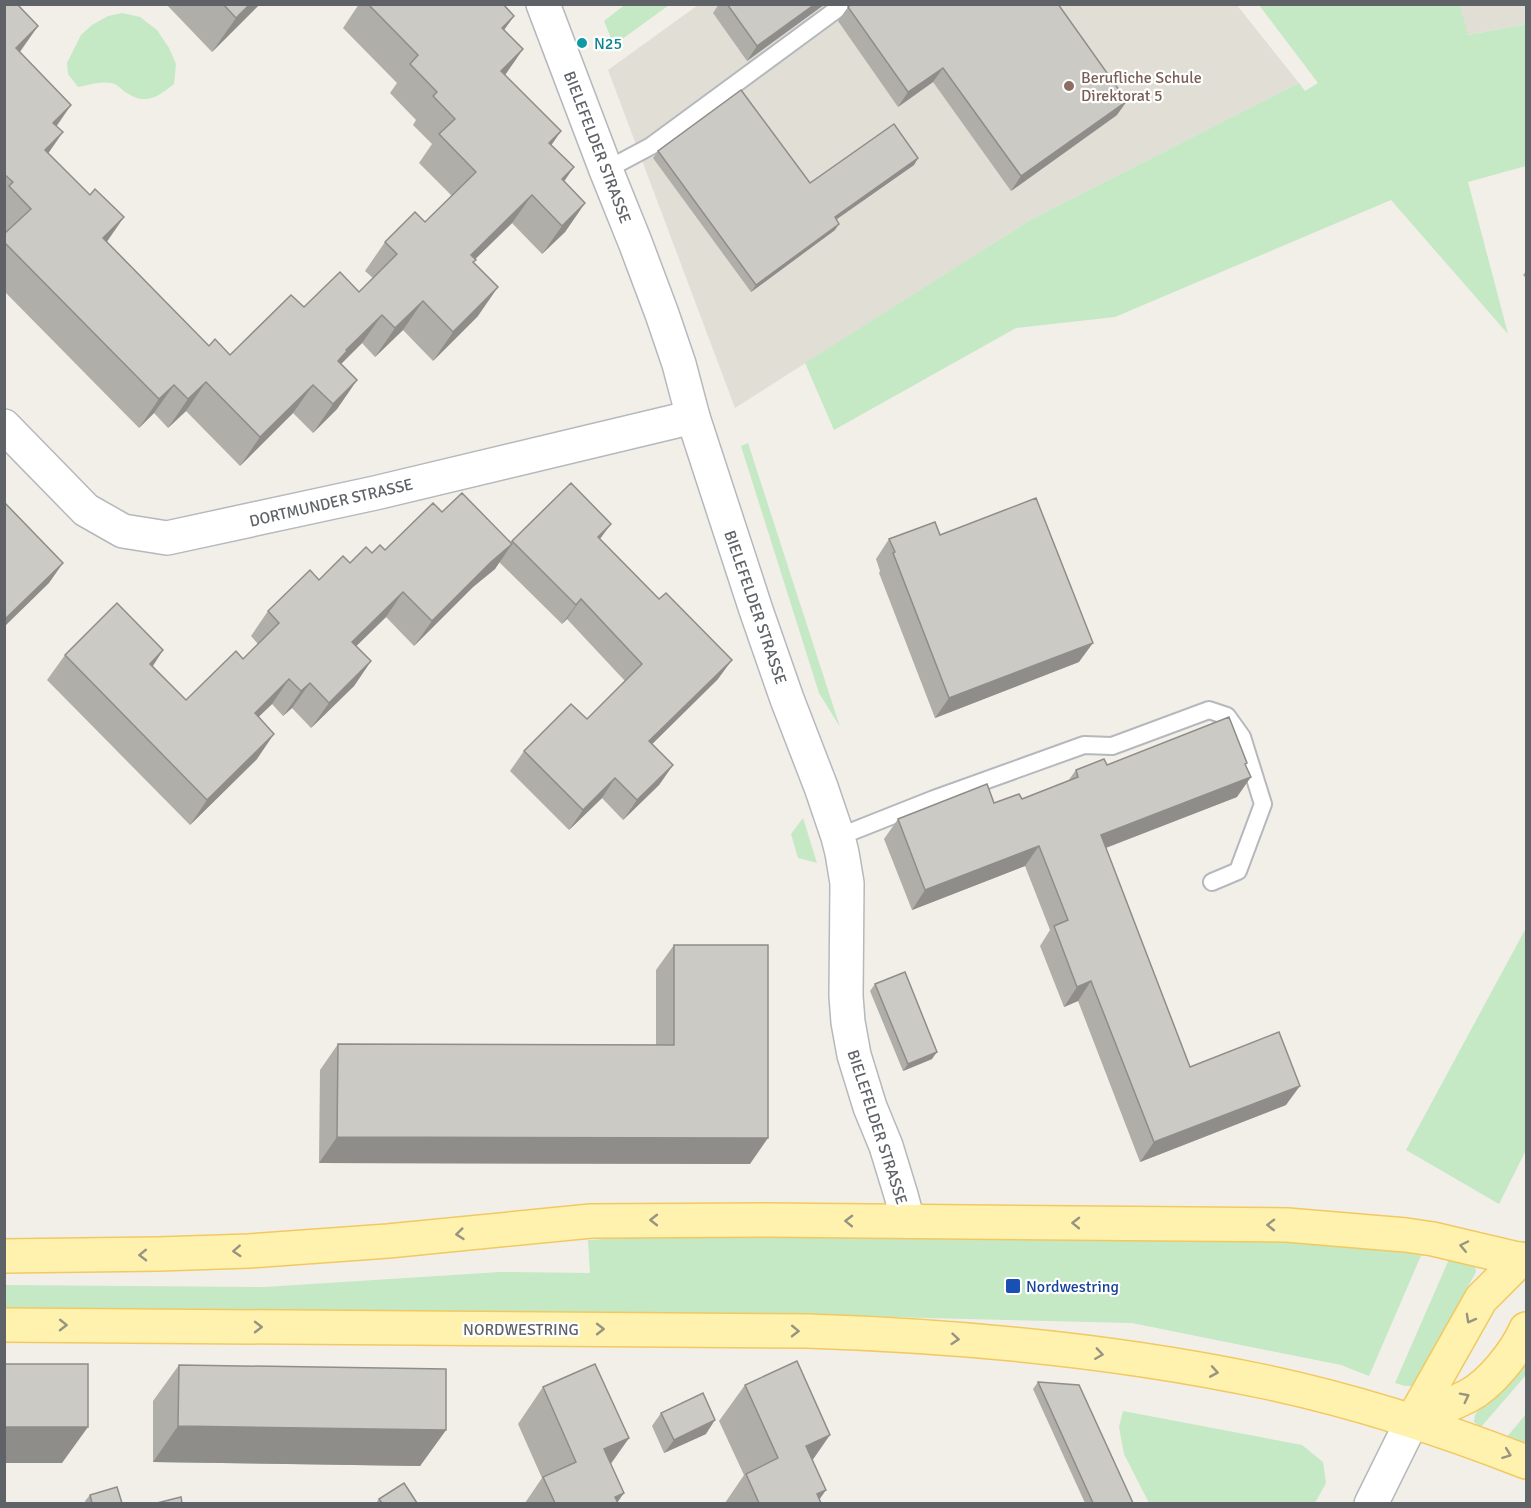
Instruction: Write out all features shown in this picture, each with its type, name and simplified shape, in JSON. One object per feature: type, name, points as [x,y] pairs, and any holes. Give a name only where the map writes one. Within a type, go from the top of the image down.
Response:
[{"type":"main road","points":[[4,1256],[214,1253],[388,1241],[591,1221],[769,1220],[1287,1225],[1406,1235],[1444,1241],[1525,1266]]},
{"type":"main road","points":[[1412,1421],[1481,1299],[1525,1266]]},
{"type":"main road","name":"NORDWESTRING","points":[[4,1325],[807,1331],[932,1337],[1041,1346],[1157,1362],[1268,1383],[1412,1421],[1527,1462]]},
{"type":"main road","points":[[1412,1421],[1480,1388],[1499,1370],[1527,1329]]},
{"type":"street","name":"BIELEFELDER STRASSE","points":[[543,4],[662,314],[756,610],[838,837],[847,884],[846,996],[854,1055],[870,1107],[886,1146],[908,1221]]},
{"type":"street","name":"DORTMUNDER STRASSE","points":[[4,426],[86,510],[123,531],[167,538],[375,493],[693,417]]},
{"type":"street","points":[[1371,1503],[1412,1421]]},
{"type":"lane","points":[[606,170],[651,146],[844,4]]},
{"type":"lane","points":[[838,837],[933,799],[1084,746],[1112,746],[1209,710],[1227,716],[1242,737],[1263,804],[1238,872],[1212,882]]},
{"type":"shaded area","points":[[1236,4],[1299,83],[1032,219],[735,408],[608,70],[698,5]]},
{"type":"shaded area","points":[[1460,5],[1526,5],[1526,24],[1467,35]]},
{"type":"green space","points":[[626,4],[669,5],[614,45],[604,21]]},
{"type":"green space","points":[[1259,5],[1460,5],[1468,35],[1526,24],[1526,166],[1468,182],[1508,334],[1391,200],[1115,317],[1016,328],[834,430],[805,363],[1032,219],[1299,83],[1305,91],[1318,83]]},
{"type":"green space","points":[[122,13],[140,17],[157,30],[176,64],[174,84],[152,98],[134,97],[111,83],[78,87],[68,74],[67,63],[81,35],[92,25],[108,16]]},
{"type":"green space","points":[[748,443],[840,727],[819,693],[741,446]]},
{"type":"green space","points":[[803,818],[817,863],[798,858],[791,834]]},
{"type":"green space","points":[[1526,928],[1526,1150],[1499,1204],[1406,1150]]},
{"type":"green space","points":[[690,1234],[1276,1239],[1423,1251],[1369,1376],[1341,1365],[1132,1323],[806,1315],[153,1312],[78,1308],[5,1308],[5,1285],[265,1287],[500,1272],[590,1273],[588,1240]]},
{"type":"green space","points":[[1450,1257],[1472,1263],[1476,1272],[1416,1380],[1411,1386],[1395,1383]]},
{"type":"green space","points":[[1526,1347],[1526,1375],[1481,1427],[1474,1422],[1475,1415]]},
{"type":"green space","points":[[1123,1411],[1302,1445],[1323,1462],[1326,1483],[1315,1503],[1149,1503],[1124,1454],[1119,1427]]},
{"type":"green space","points":[[1526,1414],[1526,1446],[1506,1438]]},
{"type":"building","points":[[4,4],[17,4],[38,26],[16,48],[71,105],[53,123],[63,132],[45,150],[90,195],[95,189],[124,217],[103,238],[209,346],[215,339],[230,355],[291,295],[304,307],[340,272],[359,292],[397,254],[385,242],[415,212],[425,222],[476,172],[439,134],[455,119],[433,96],[437,92],[410,64],[418,55],[368,4],[503,4],[514,16],[502,28],[523,49],[501,71],[561,131],[549,143],[574,167],[562,179],[585,203],[562,226],[532,195],[471,255],[476,260],[473,262],[498,287],[453,332],[423,301],[395,328],[382,315],[346,350],[338,361],[357,380],[333,404],[313,385],[260,437],[206,382],[188,399],[174,385],[159,399],[4,242],[4,234],[31,209],[9,186],[13,182],[4,174]]},
{"type":"building","points":[[223,4],[250,4],[236,18]]},
{"type":"building","points":[[727,4],[815,4],[757,46]]},
{"type":"building","points":[[852,4],[1058,4],[1127,101],[1021,176],[943,68],[908,92],[848,7]]},
{"type":"building","points":[[741,90],[810,183],[894,124],[918,158],[835,217],[839,224],[756,285],[658,151]]},
{"type":"building","points":[[571,483],[611,524],[598,537],[659,599],[666,593],[732,660],[649,741],[673,765],[637,800],[615,778],[583,810],[524,751],[571,704],[587,719],[642,664],[581,599],[576,605],[512,541]]},
{"type":"building","points":[[462,493],[512,544],[432,621],[403,592],[352,642],[371,661],[329,703],[310,683],[301,691],[289,679],[255,713],[274,734],[207,800],[65,655],[117,603],[163,650],[150,664],[186,700],[236,651],[243,659],[279,623],[268,611],[310,570],[319,580],[343,556],[350,563],[366,547],[372,553],[380,545],[385,550],[433,503],[442,512]]},
{"type":"building","points":[[1036,498],[1093,643],[949,698],[889,539],[935,522],[940,535]]},
{"type":"building","points":[[4,502],[63,563],[4,620]]},
{"type":"building","points":[[1229,717],[1251,777],[1101,835],[1190,1067],[1279,1032],[1300,1086],[1154,1142],[1091,981],[1077,987],[1054,926],[1068,920],[1039,846],[925,890],[898,819],[987,784],[994,803],[1019,794],[1022,799],[1078,777],[1076,770],[1104,759],[1107,765]]},
{"type":"building","points":[[674,945],[768,945],[768,1138],[337,1137],[338,1044],[674,1045]]},
{"type":"building","points":[[905,972],[937,1052],[908,1064],[875,984]]},
{"type":"building","points":[[797,1361],[830,1435],[806,1446],[826,1490],[817,1494],[821,1503],[759,1503],[746,1474],[778,1458],[745,1385]]},
{"type":"building","points":[[4,1364],[88,1364],[88,1427],[4,1427]]},
{"type":"building","points":[[595,1364],[629,1438],[604,1449],[624,1493],[615,1497],[618,1503],[555,1503],[543,1477],[576,1462],[543,1387]]},
{"type":"building","points":[[179,1365],[446,1369],[446,1430],[178,1426]]},
{"type":"building","points":[[1038,1382],[1079,1385],[1133,1503],[1093,1503]]},
{"type":"building","points":[[703,1393],[715,1420],[674,1440],[661,1413]]},
{"type":"building","points":[[404,1483],[417,1503],[382,1503],[379,1499]]},
{"type":"building","points":[[117,1487],[122,1503],[92,1503],[90,1495]]},
{"type":"building","points":[[181,1497],[182,1503],[157,1503]]},
{"type":"place","name":"N25","points":[[582,43]]},
{"type":"place","name":"Berufliche Schule Direktorat 5","points":[[1069,86]]},
{"type":"place","name":"Nordwestring","points":[[1013,1286]]}]
